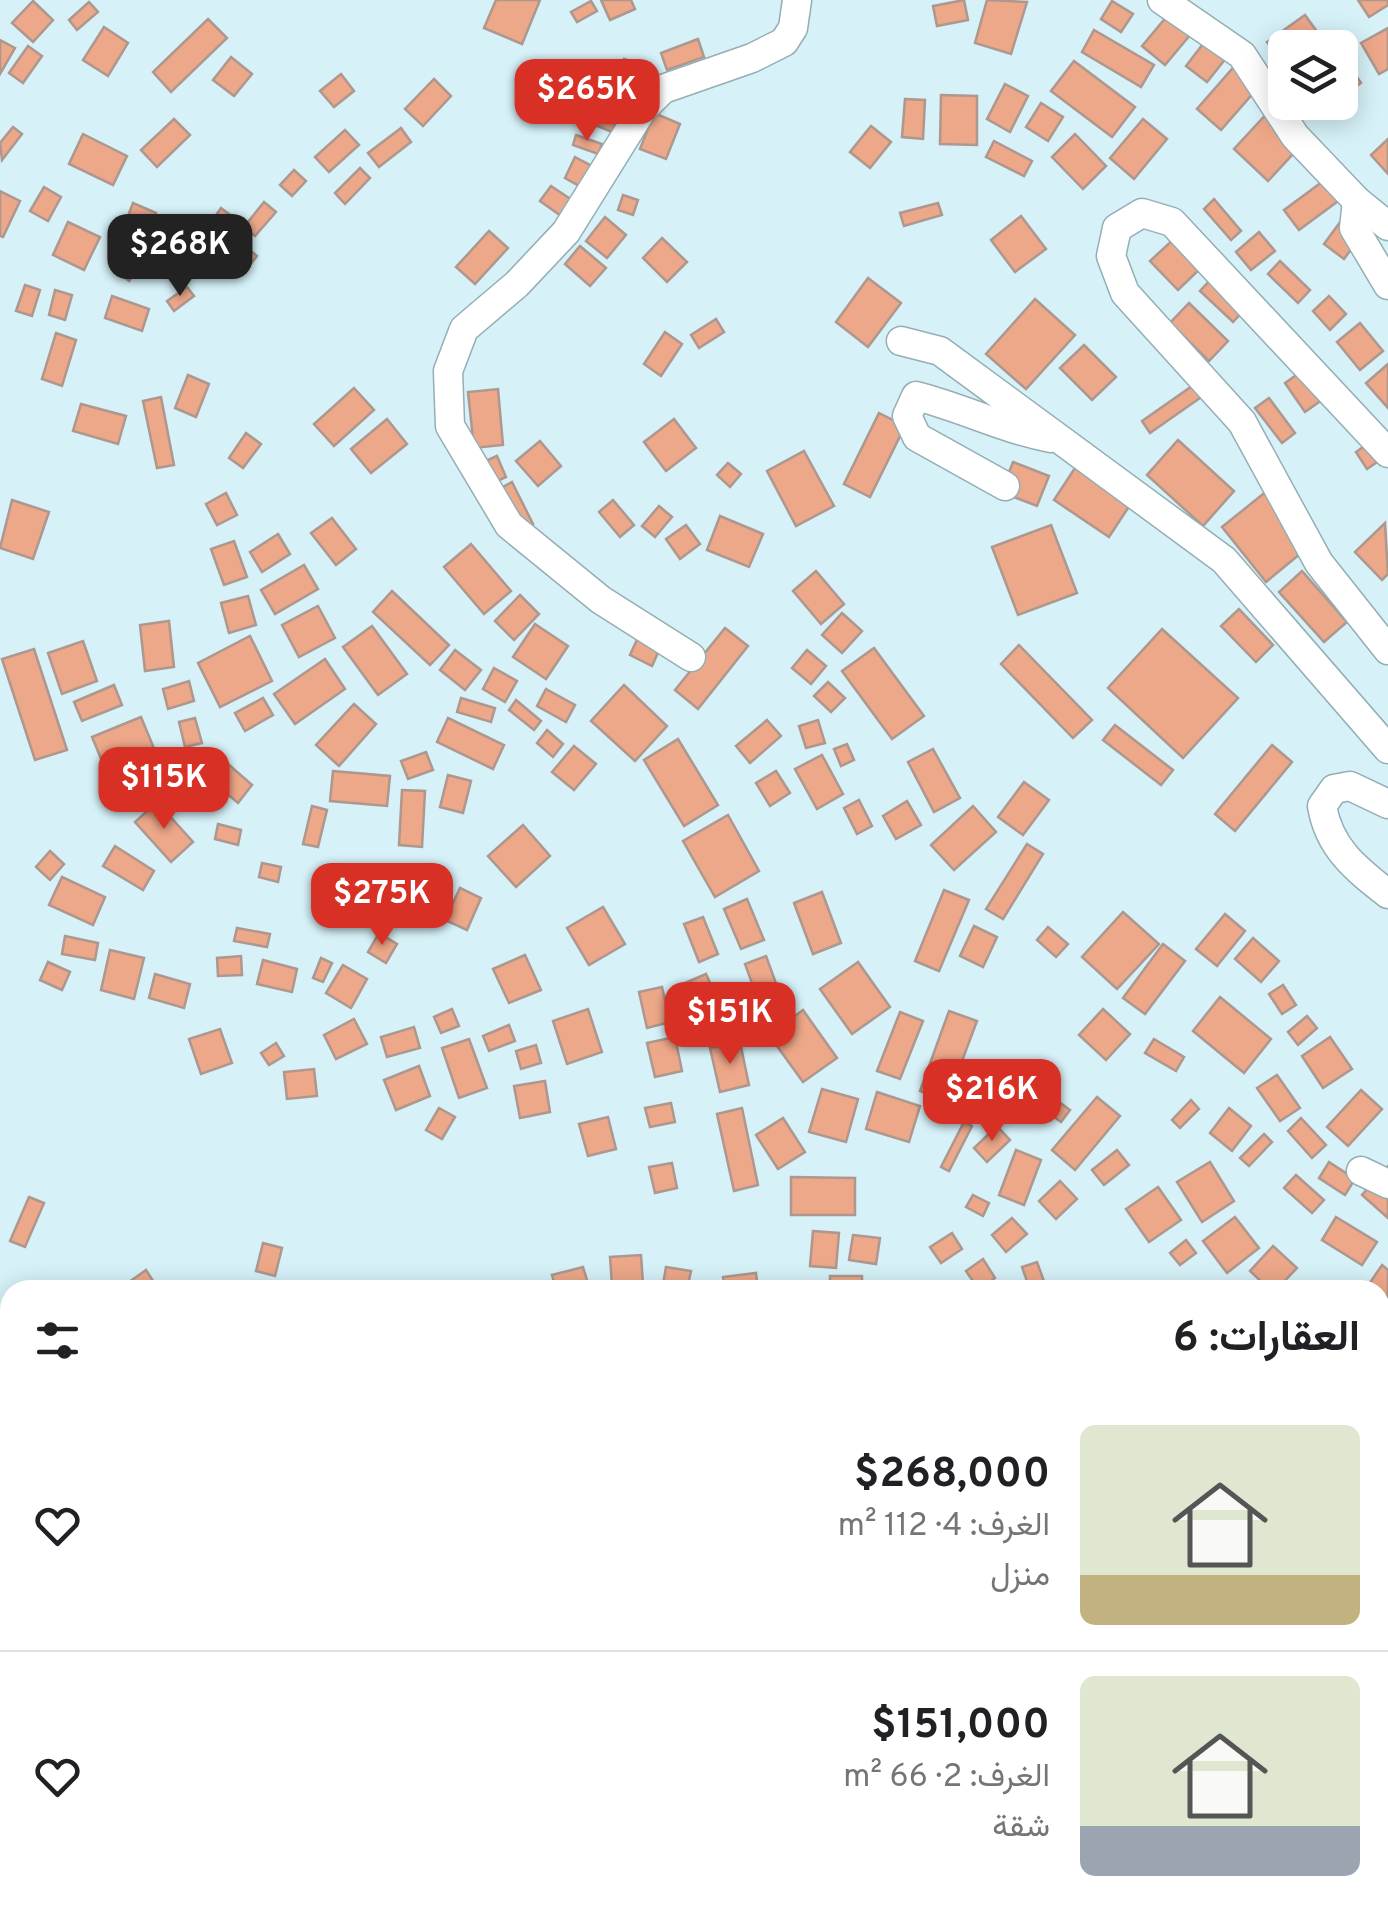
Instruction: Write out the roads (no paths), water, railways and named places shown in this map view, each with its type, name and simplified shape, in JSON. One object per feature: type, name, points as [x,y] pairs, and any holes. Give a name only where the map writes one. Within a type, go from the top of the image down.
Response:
[{"type":"street","points":[[691,657],[601,600],[509,525],[450,426],[448,370],[464,329],[517,284],[566,232],[642,110],[663,89],[752,58],[784,42],[793,28],[797,0]]},
{"type":"street","points":[[1162,0],[1242,55],[1295,136],[1356,201],[1388,226]]},
{"type":"street","points":[[1356,201],[1354,228],[1388,285]]},
{"type":"street","points":[[1388,452],[1172,222],[1142,213],[1117,228],[1111,256],[1125,293],[1242,422],[1320,562],[1388,650]]},
{"type":"street","points":[[901,341],[940,350],[1224,560],[1388,749]]},
{"type":"street","points":[[1005,486],[917,438],[907,416],[916,396],[962,408],[1008,430],[1057,439]]},
{"type":"street","points":[[1388,804],[1350,786],[1334,790],[1322,806],[1326,826],[1346,861],[1388,894]]},
{"type":"street","points":[[1362,1171],[1388,1184]]}]
